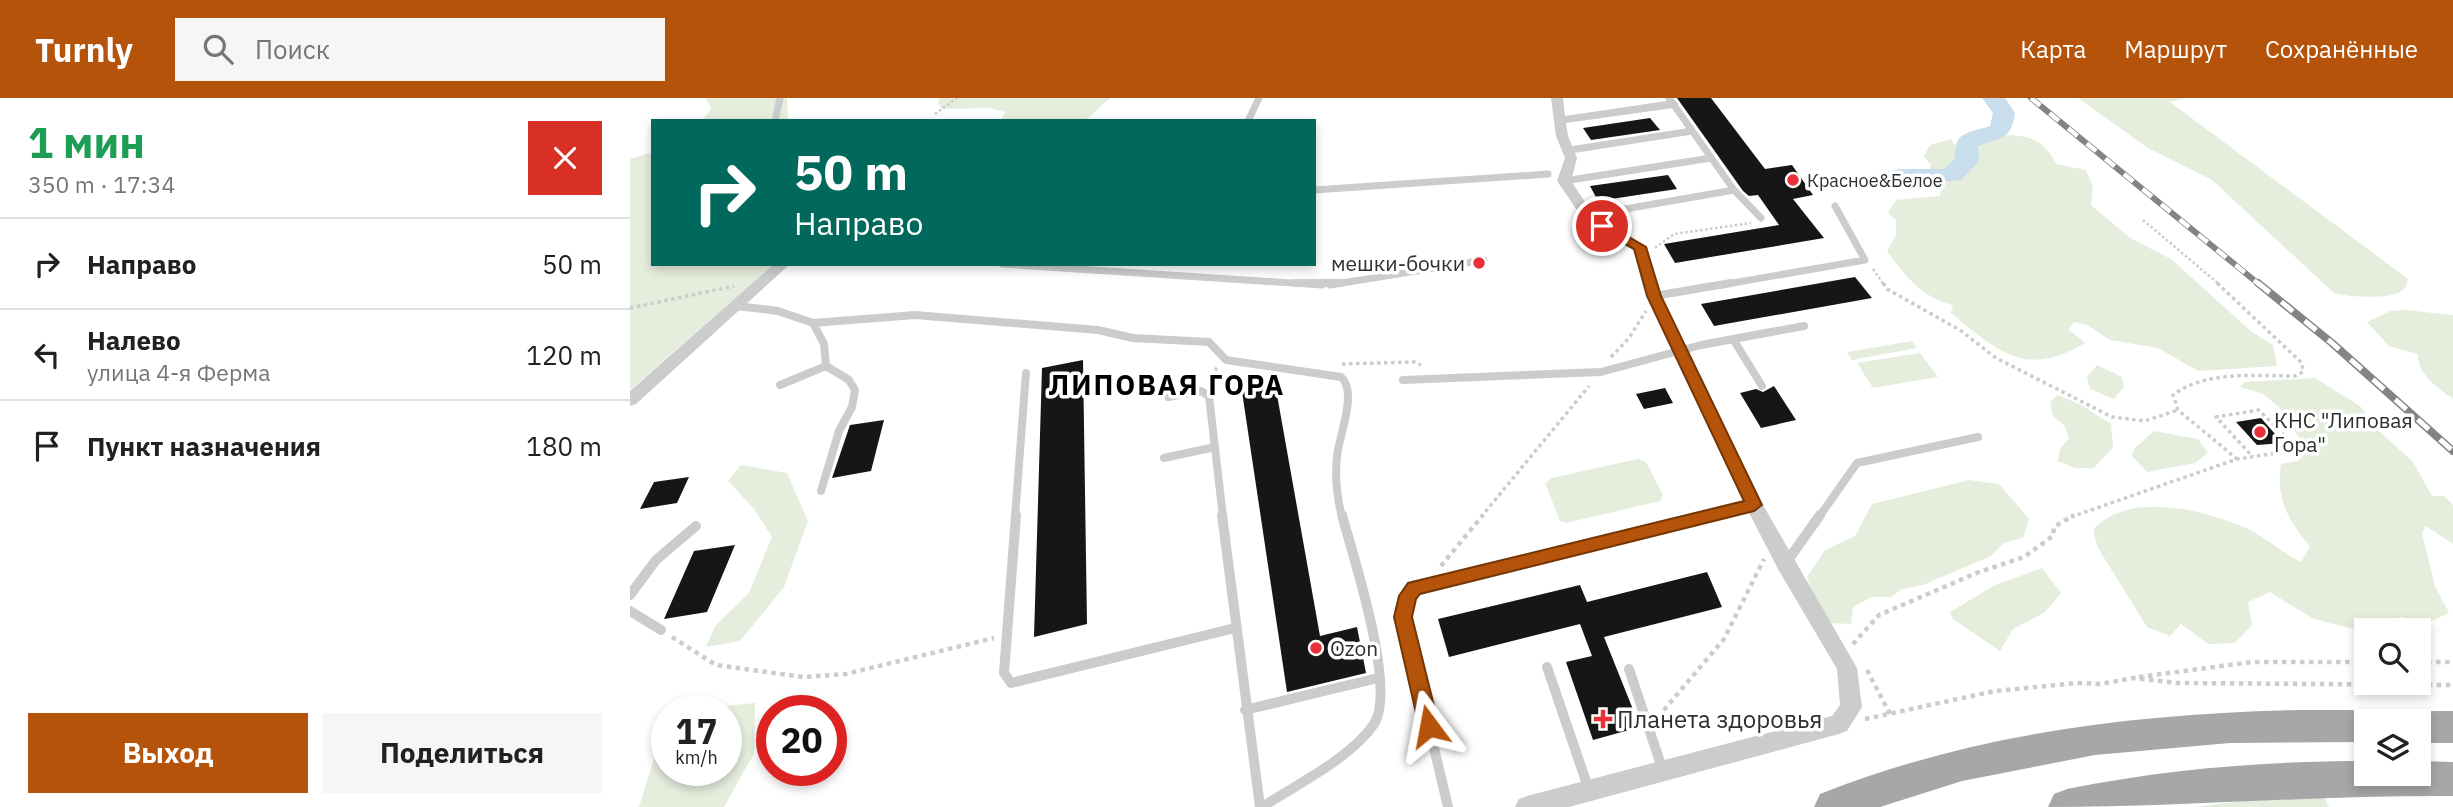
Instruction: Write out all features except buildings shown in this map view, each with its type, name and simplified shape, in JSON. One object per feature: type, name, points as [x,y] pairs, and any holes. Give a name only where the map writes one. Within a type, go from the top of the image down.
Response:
[{"type":"main road","points":[[1833,807],[1968,763],[2091,737],[2213,726],[2354,726]]},
{"type":"main road","points":[[2431,727],[2453,727]]},
{"type":"main road","points":[[2067,807],[2126,793],[2242,780],[2453,779]]},
{"type":"street","points":[[1527,807],[1839,724],[1851,707],[1847,668],[1785,565],[1754,505],[1656,299],[1640,247],[1585,216],[1556,177],[1572,158],[1562,136],[1559,99]]},
{"type":"street","points":[[1560,120],[1671,101]]},
{"type":"street","points":[[630,400],[781,266]]},
{"type":"lane","points":[[775,119],[780,98]]},
{"type":"lane","points":[[1249,119],[1259,98]]},
{"type":"lane","points":[[1671,101],[1734,190],[1759,220]]},
{"type":"lane","points":[[1570,150],[1692,131]]},
{"type":"lane","points":[[1316,190],[1556,177],[1711,158]]},
{"type":"lane","points":[[1585,216],[1734,190]]},
{"type":"lane","points":[[1656,299],[1865,260],[1835,206]]},
{"type":"lane","points":[[1031,266],[1328,285],[1484,260]]},
{"type":"lane","points":[[1149,274],[1152,266]]},
{"type":"lane","points":[[736,306],[778,311],[813,323],[915,315],[1098,330],[1133,338],[1209,342],[1226,360],[1342,377],[1347,382],[1349,393],[1337,457],[1338,501],[1372,624],[1380,694],[1375,723],[1348,751],[1261,807],[1245,710],[1208,393],[1197,391],[1168,397]]},
{"type":"lane","points":[[813,323],[824,344],[826,366]]},
{"type":"lane","points":[[1403,380],[1601,372],[1804,326]]},
{"type":"lane","points":[[1733,340],[1762,386]]},
{"type":"lane","points":[[780,385],[826,366]]},
{"type":"lane","points":[[821,491],[839,431],[852,407],[855,390],[849,380],[826,366]]},
{"type":"lane","points":[[1026,373],[1004,673],[1011,683],[1235,628]]},
{"type":"lane","points":[[1785,565],[1857,463],[1978,437]]},
{"type":"lane","points":[[1164,458],[1214,447]]},
{"type":"lane","points":[[1448,807],[1403,617],[1408,596],[1415,588],[1754,505]]},
{"type":"lane","points":[[630,596],[656,560],[696,526]]},
{"type":"lane","points":[[630,611],[661,630]]},
{"type":"lane","points":[[1547,667],[1589,791]]},
{"type":"lane","points":[[1629,669],[1663,772]]},
{"type":"lane","points":[[1245,710],[1378,678]]},
{"type":"path","points":[[935,114],[957,98]]},
{"type":"path","points":[[1645,257],[1674,234],[1759,220]]},
{"type":"path","points":[[2143,220],[2239,301],[2302,363],[2303,372],[2295,376],[2229,376],[2180,389],[2173,395],[2179,410],[2237,460]]},
{"type":"path","points":[[1865,260],[1887,289],[1961,330],[1996,358],[2112,417],[2145,421],[2179,410]]},
{"type":"path","points":[[630,308],[766,279]]},
{"type":"path","points":[[1426,584],[1601,372],[1614,352],[1629,338],[1644,311],[1656,299]]},
{"type":"path","points":[[1320,372],[1344,363],[1415,362],[1440,378]]},
{"type":"path","points":[[1859,655],[1853,644],[1879,615],[1979,572],[2024,557],[2053,536],[2054,527],[2074,515],[2237,460],[2299,450],[2259,410],[2216,417],[2252,456]]},
{"type":"path","points":[[1649,727],[1724,639],[1773,541]]},
{"type":"path","points":[[661,630],[716,665],[803,677],[846,674],[1007,635]]},
{"type":"path","points":[[1866,667],[1891,714],[1994,691],[2077,682],[2100,684],[2217,663],[2280,659],[2354,662]]},
{"type":"path","points":[[2431,662],[2453,662]]},
{"type":"path","points":[[2134,678],[2177,683],[2453,685]]},
{"type":"green space","points":[[706,98],[787,98],[788,119],[703,119],[711,109]]},
{"type":"green space","points":[[939,98],[1110,98],[1087,119],[1002,119],[1005,112],[988,108],[942,109],[938,103]]},
{"type":"green space","points":[[2078,98],[2186,98],[2170,102],[2408,279],[2405,288],[2398,293],[2380,296],[2334,293],[2212,180],[2148,148]]},
{"type":"green space","points":[[2000,135],[2027,137],[2046,148],[2056,164],[2086,170],[2093,187],[2091,205],[2130,238],[2171,259],[2252,332],[2273,345],[2277,366],[2198,371],[2158,348],[2110,340],[2087,325],[2074,322],[2069,330],[2085,343],[2064,354],[2045,359],[2013,356],[1983,339],[1951,313],[1953,305],[1923,291],[1887,251],[1896,235],[1896,220],[1888,213],[1896,200],[1939,196],[1943,187],[1928,177],[1931,165],[1924,156],[1930,145],[1951,139],[1962,156],[1969,152],[1971,146]]},
{"type":"green space","points":[[651,153],[651,266],[772,266],[630,390],[630,159]]},
{"type":"green space","points":[[2390,311],[2453,315],[2453,399],[2425,374],[2418,354],[2389,346],[2367,322]]},
{"type":"green space","points":[[1912,341],[1917,348],[1852,360],[1847,352]]},
{"type":"green space","points":[[1920,353],[1938,377],[1873,388],[1857,363]]},
{"type":"green space","points":[[2097,365],[2122,377],[2124,387],[2114,399],[2090,389],[2087,377]]},
{"type":"green space","points":[[2315,378],[2360,406],[2378,430],[2413,462],[2432,496],[2444,496],[2453,505],[2453,544],[2426,526],[2422,533],[2435,586],[2449,613],[2431,621],[2431,618],[2354,618],[2354,628],[2349,628],[2312,618],[2270,592],[2248,602],[2252,625],[2235,643],[2208,644],[2181,624],[2170,636],[2147,627],[2098,548],[2093,530],[2108,518],[2144,507],[2185,510],[2249,529],[2301,562],[2310,547],[2285,509],[2280,489],[2281,464],[2298,461],[2308,451],[2279,407],[2263,394],[2240,387],[2245,382]]},
{"type":"green space","points":[[2058,395],[2083,406],[2111,424],[2113,447],[2094,468],[2075,468],[2058,461],[2060,449],[2069,438],[2065,426],[2053,416],[2050,402]]},
{"type":"green space","points":[[2154,431],[2198,439],[2208,453],[2195,463],[2147,472],[2132,456],[2134,449]]},
{"type":"green space","points":[[1638,459],[1646,462],[1663,495],[1660,501],[1566,523],[1560,521],[1545,483],[1552,478]]},
{"type":"green space","points":[[741,465],[787,473],[808,521],[784,587],[740,641],[706,647],[715,626],[749,593],[772,537],[754,509],[728,481]]},
{"type":"green space","points":[[1969,480],[1999,484],[2029,519],[2023,538],[2004,543],[1991,556],[1923,585],[1902,589],[1891,597],[1872,597],[1853,607],[1851,624],[1829,623],[1815,601],[1807,577],[1825,550],[1855,536],[1872,504]]},
{"type":"green space","points":[[2042,568],[2061,593],[2044,613],[2013,629],[2000,651],[1953,619],[1950,612],[1995,585]]},
{"type":"green space","points":[[755,703],[754,754],[742,775],[742,704]]},
{"type":"green space","points":[[651,768],[651,786],[736,786],[724,807],[639,807]]},
{"type":"green space","points":[[2321,791],[2329,807],[2195,807]]},
{"type":"waterway","points":[[1881,180],[1899,176],[1952,175],[1967,161],[1966,142],[2001,130],[2004,113],[1993,98]]},
{"type":"railway","points":[[2031,98],[2260,285]]},
{"type":"railway","points":[[2258,283],[2332,343],[2453,451]]},
{"type":"place","name":"Красное&Белое","points":[[1793,180]]},
{"type":"place","name":"мешки-бочки","points":[[1479,263]]},
{"type":"place","name":"КНС \"Липовая Гора\"","points":[[2260,432]]},
{"type":"place","name":"Ozon","points":[[1316,648]]},
{"type":"place","name":"Планета здоровья","points":[[1603,719]]},
{"type":"district","name":"ЛИПОВАЯ ГОРА","points":[[1167,384]]},
{"type":"route","points":[[1429,726],[1403,617],[1403,608],[1415,588],[1754,505],[1654,296],[1640,247],[1602,226]]}]
